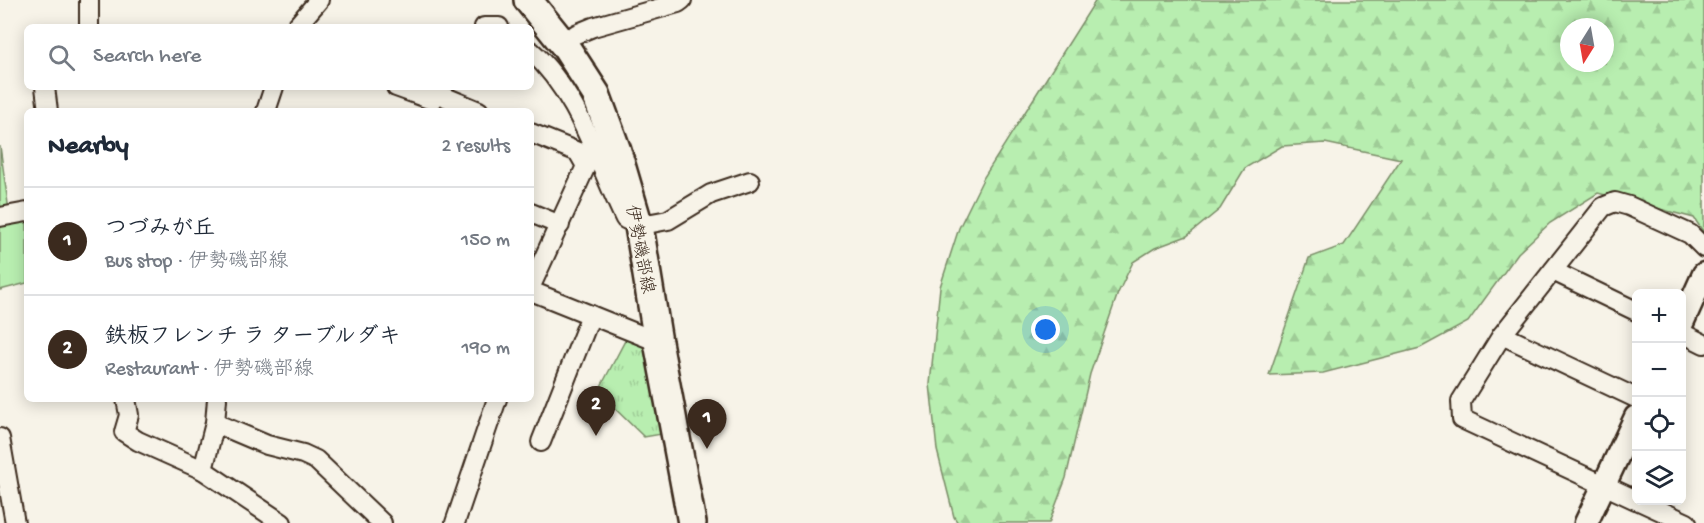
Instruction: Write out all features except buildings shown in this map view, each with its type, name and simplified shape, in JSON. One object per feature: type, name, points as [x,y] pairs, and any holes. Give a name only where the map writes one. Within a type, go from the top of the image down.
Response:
[{"type":"main road","name":"伊勢磯部線","points":[[528,0],[565,46],[596,94],[646,224],[666,286],[708,523]]},
{"type":"main road","name":"伊勢磯部線","points":[[550,0],[576,34],[611,91],[641,168],[658,342],[692,523]]},
{"type":"street","points":[[88,24],[89,0]]},
{"type":"street","points":[[299,24],[319,0]]},
{"type":"street","points":[[576,34],[682,0]]},
{"type":"street","points":[[534,54],[545,63],[569,99],[590,137],[609,188],[625,219],[646,224],[668,220],[711,194],[750,181]]},
{"type":"street","points":[[45,90],[48,108]]},
{"type":"street","points":[[267,108],[273,90]]},
{"type":"street","points":[[406,90],[468,108]]},
{"type":"street","points":[[534,133],[578,152],[586,166],[534,280]]},
{"type":"street","points":[[1632,498],[1462,419],[1461,400],[1502,335],[1603,207],[1615,202],[1629,206],[1690,234],[1704,248]]},
{"type":"street","points":[[0,217],[24,213]]},
{"type":"street","points":[[534,214],[560,225]]},
{"type":"street","points":[[1553,271],[1632,309]]},
{"type":"street","points":[[1686,314],[1704,274]]},
{"type":"street","points":[[534,292],[658,342]]},
{"type":"street","points":[[541,442],[591,315]]},
{"type":"street","points":[[1502,335],[1634,397]]},
{"type":"street","points":[[1686,335],[1704,344]]},
{"type":"street","points":[[127,402],[129,415],[124,432],[138,441],[202,470],[282,523]]},
{"type":"street","points":[[202,470],[215,423],[217,402]]},
{"type":"street","points":[[455,523],[496,402]]},
{"type":"street","points":[[215,423],[267,445],[303,454],[316,460],[382,523]]},
{"type":"street","points":[[1586,523],[1632,426]]},
{"type":"street","points":[[0,438],[15,523]]},
{"type":"street","points":[[1648,505],[1687,523]]},
{"type":"green space","points":[[1096,0],[1704,0],[1704,233],[1694,218],[1598,193],[1550,223],[1518,253],[1468,322],[1420,348],[1323,373],[1269,375],[1309,258],[1344,245],[1401,159],[1325,143],[1282,146],[1245,168],[1220,209],[1187,236],[1155,248],[1133,262],[1118,293],[1090,374],[1066,478],[1049,523],[958,523],[954,517],[937,450],[930,384],[940,287],[959,228],[984,177]]},
{"type":"green space","points":[[0,146],[9,211],[0,213]]},
{"type":"green space","points":[[24,222],[24,284],[0,290],[0,226]]},
{"type":"green space","points":[[627,337],[647,345],[662,434],[644,437],[598,392]]},
{"type":"place","name":"鉄板フレンチ ラ ターブルダキ","points":[[596,436]]},
{"type":"place","name":"つづみが丘","points":[[707,449]]}]
